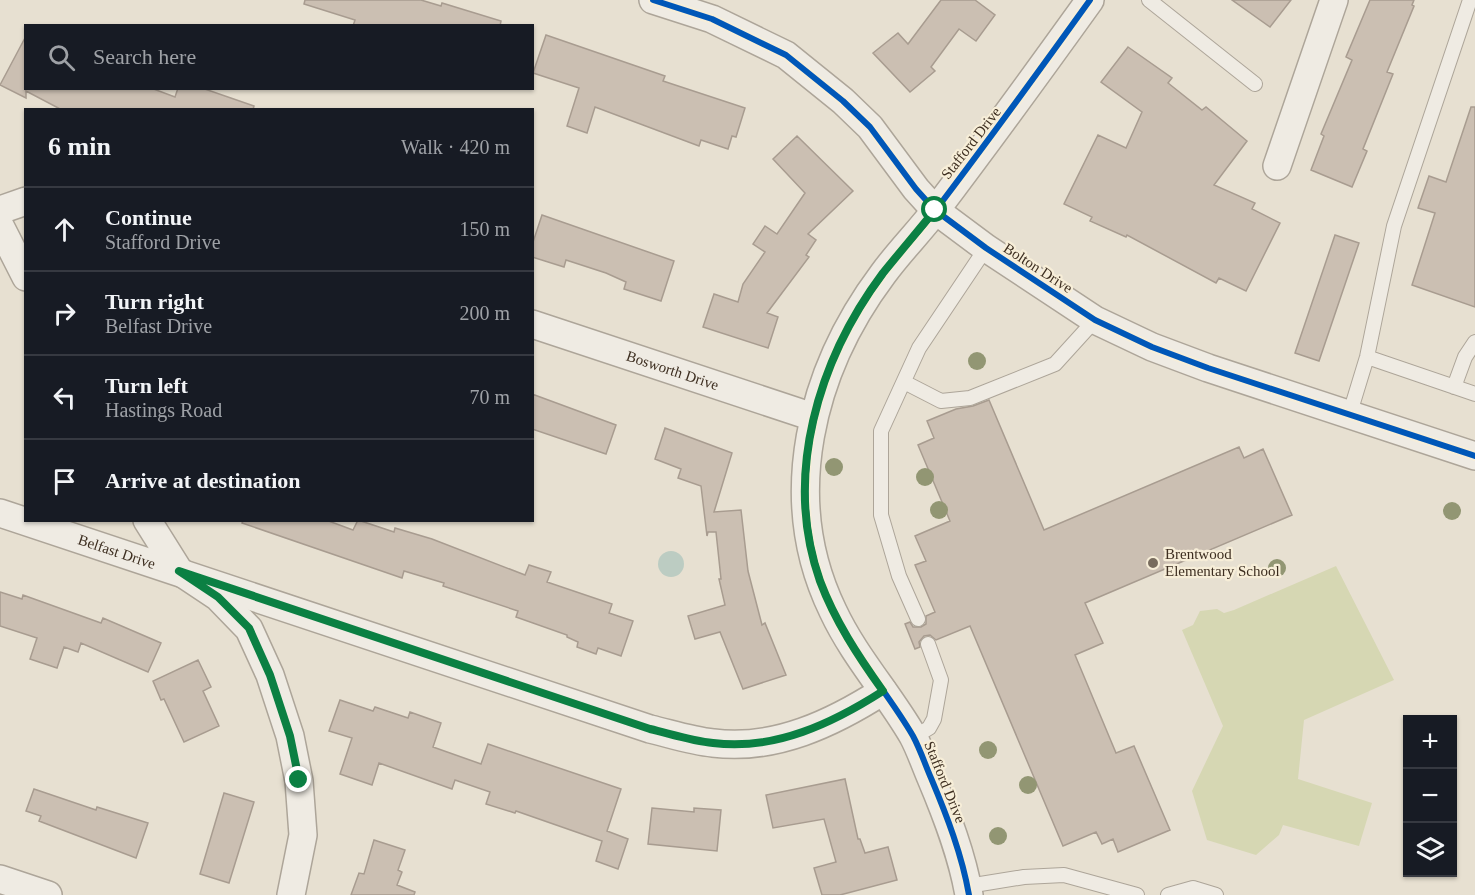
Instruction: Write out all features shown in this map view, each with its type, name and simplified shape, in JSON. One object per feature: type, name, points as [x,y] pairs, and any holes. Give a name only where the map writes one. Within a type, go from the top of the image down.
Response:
[{"type":"street","name":"Bolton Drive","points":[[653,0],[712,19],[786,55],[843,101],[870,127],[916,189],[935,210],[986,248],[1095,320],[1197,364],[1475,456]]},
{"type":"street","name":"Stafford Drive","points":[[968,891],[955,840],[914,737],[851,645],[832,610],[814,560],[806,513],[804,477],[813,417],[830,368],[850,327],[882,275],[935,210],[1090,0]]},
{"type":"street","points":[[1277,166],[1334,0]]},
{"type":"street","points":[[0,210],[24,202]]},
{"type":"street","points":[[0,226],[24,273]]},
{"type":"street","name":"Bosworth Drive","points":[[534,325],[813,417]]},
{"type":"street","name":"Belfast Drive","points":[[0,513],[24,521]]},
{"type":"street","name":"Belfast Drive","points":[[28,522],[650,729],[713,743],[780,739],[816,728],[883,691]]},
{"type":"street","points":[[148,522],[179,571],[218,597],[249,628],[270,675],[290,736],[299,780],[303,835],[291,895]]},
{"type":"street","points":[[0,879],[48,895]]},
{"type":"lane","points":[[1149,0],[1255,84]]},
{"type":"lane","points":[[1349,416],[1367,357],[1394,226],[1470,0]]},
{"type":"lane","points":[[918,619],[899,576],[881,515],[882,431],[919,348],[986,248]]},
{"type":"lane","points":[[904,382],[941,401],[970,398],[1055,364],[1095,320]]},
{"type":"lane","points":[[1454,387],[1465,357],[1475,342]]},
{"type":"lane","points":[[1367,357],[1475,394]]},
{"type":"lane","points":[[914,737],[929,728],[934,719],[942,680],[928,644]]},
{"type":"lane","points":[[968,891],[1024,877],[1064,875],[1137,895]]},
{"type":"lane","points":[[1168,895],[1193,888],[1216,895]]},
{"type":"green space","points":[[1336,566],[1394,680],[1304,720],[1298,779],[1372,803],[1359,846],[1283,825],[1279,835],[1256,855],[1207,840],[1192,791],[1223,726],[1182,630],[1193,625],[1200,611],[1217,609],[1224,613],[1234,610]]},
{"type":"shaded area","points":[[671,551],[680,555],[684,564],[680,573],[671,577],[662,573],[658,564],[662,555]]},
{"type":"building","points":[[305,0],[421,0],[441,6],[442,3],[501,21],[500,24],[354,24],[355,20],[304,4]]},
{"type":"building","points":[[941,0],[975,0],[995,15],[976,41],[959,29],[931,67],[935,71],[910,92],[873,53],[898,33],[908,44]]},
{"type":"building","points":[[1232,0],[1291,0],[1270,27]]},
{"type":"building","points":[[1370,0],[1414,0],[1412,5],[1414,6],[1387,72],[1393,74],[1363,149],[1367,151],[1352,187],[1311,170],[1324,136],[1321,134],[1352,60],[1346,57]]},
{"type":"building","points":[[546,35],[665,76],[663,81],[745,108],[736,137],[732,136],[728,149],[701,140],[699,146],[595,107],[587,133],[567,126],[579,88],[534,73]]},
{"type":"building","points":[[24,40],[24,90],[156,90],[175,97],[177,90],[208,90],[254,106],[254,108],[58,108],[26,91],[26,98],[0,85]]},
{"type":"building","points":[[1128,47],[1172,78],[1168,83],[1202,110],[1206,107],[1247,141],[1214,185],[1255,203],[1252,209],[1280,223],[1246,291],[1219,278],[1216,283],[1127,235],[1126,237],[1090,221],[1092,217],[1064,204],[1098,135],[1126,148],[1142,112],[1101,82]]},
{"type":"building","points":[[1471,107],[1475,107],[1475,307],[1412,285],[1435,213],[1418,208],[1429,176],[1446,182]]},
{"type":"building","points":[[797,136],[853,191],[808,234],[816,240],[806,255],[809,257],[767,313],[778,317],[768,348],[703,327],[714,294],[738,302],[743,284],[765,252],[753,244],[765,226],[777,234],[805,193],[773,159]]},
{"type":"building","points":[[542,215],[674,261],[661,301],[624,289],[626,282],[606,273],[566,260],[564,267],[534,258],[534,239]]},
{"type":"building","points":[[1335,235],[1359,243],[1319,361],[1295,353]]},
{"type":"building","points":[[534,395],[616,425],[606,454],[534,430]]},
{"type":"building","points":[[989,400],[1044,530],[1239,447],[1244,458],[1263,449],[1292,515],[1085,603],[1103,643],[1075,655],[1116,753],[1134,746],[1170,830],[1118,852],[1113,839],[1102,844],[1096,832],[1063,846],[970,626],[936,640],[930,635],[924,636],[919,642],[920,647],[915,649],[905,624],[910,622],[913,627],[921,627],[926,624],[926,616],[935,612],[915,565],[926,561],[915,536],[950,521],[918,445],[934,438],[927,421],[956,409]]},
{"type":"building","points":[[665,428],[732,453],[714,512],[741,510],[748,571],[762,625],[765,623],[786,675],[743,689],[720,632],[695,639],[688,616],[725,605],[719,579],[721,579],[716,532],[708,532],[707,536],[701,486],[678,478],[681,469],[655,459]]},
{"type":"building","points":[[331,522],[353,530],[357,522],[364,522],[394,532],[395,528],[432,539],[525,575],[529,565],[551,572],[547,582],[612,604],[609,613],[633,621],[621,656],[598,648],[596,654],[577,647],[578,642],[567,635],[516,617],[518,611],[443,586],[444,583],[404,571],[402,578],[242,523]]},
{"type":"building","points":[[0,592],[22,599],[23,595],[101,623],[103,618],[161,643],[148,672],[81,643],[78,652],[64,647],[57,668],[30,659],[37,638],[0,626]]},
{"type":"building","points":[[198,660],[211,687],[203,691],[219,726],[184,742],[153,681]]},
{"type":"building","points":[[340,700],[373,711],[375,707],[408,718],[410,712],[441,723],[433,747],[481,764],[488,744],[621,789],[607,831],[628,839],[618,869],[596,861],[602,841],[516,811],[515,813],[486,804],[490,792],[455,780],[452,789],[379,763],[372,785],[340,774],[352,738],[329,731]]},
{"type":"building","points":[[845,779],[858,839],[865,853],[888,847],[897,880],[840,895],[822,895],[814,868],[836,862],[824,819],[773,828],[766,795]]},
{"type":"building","points":[[34,789],[96,810],[97,807],[148,823],[136,858],[39,821],[41,816],[26,811]]},
{"type":"building","points":[[224,793],[254,802],[229,883],[200,874]]},
{"type":"building","points":[[652,808],[694,812],[694,808],[721,810],[717,851],[648,844]]},
{"type":"building","points":[[374,840],[405,850],[398,870],[402,872],[397,885],[415,892],[414,895],[351,895],[359,873],[364,874]]},
{"type":"cycle path","points":[[653,0],[712,19],[786,55],[843,101],[870,127],[916,189],[935,210],[986,248],[1095,320],[1152,347],[1208,368],[1475,456]]},
{"type":"cycle path","points":[[969,895],[953,836],[916,741],[841,628],[816,568],[807,524],[806,480],[810,436],[821,393],[837,351],[858,311],[883,274],[935,211],[1090,0]]},
{"type":"place","name":"Brentwood Elementary School","points":[[1153,563]]},
{"type":"route","points":[[299,780],[290,736],[270,675],[249,628],[218,597],[179,571],[650,729],[713,743],[738,744],[780,739],[816,728],[856,708],[883,691],[851,645],[832,610],[820,579],[806,513],[804,477],[808,439],[822,387],[850,327],[882,275],[935,210]]}]
